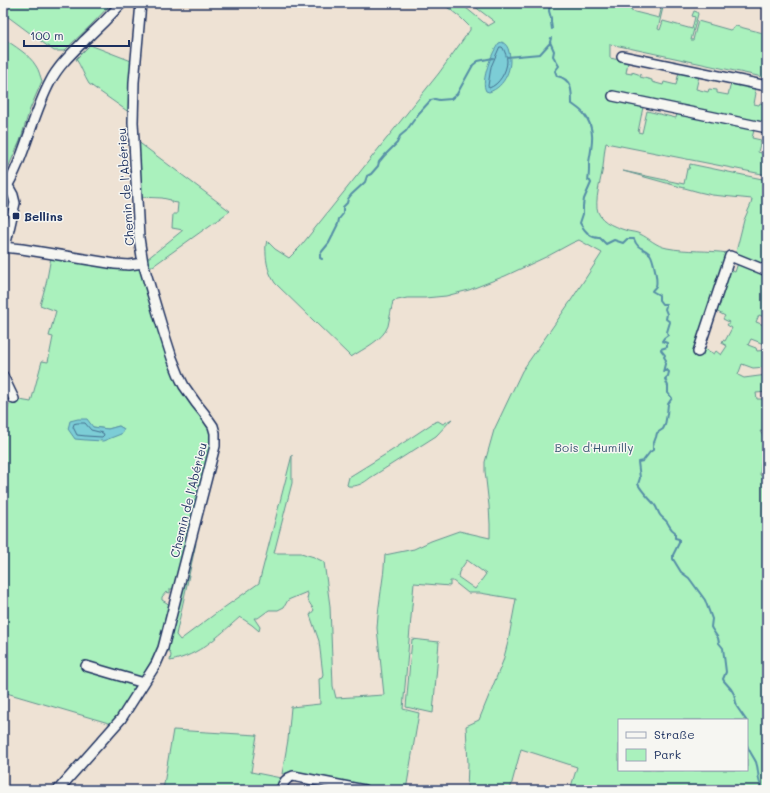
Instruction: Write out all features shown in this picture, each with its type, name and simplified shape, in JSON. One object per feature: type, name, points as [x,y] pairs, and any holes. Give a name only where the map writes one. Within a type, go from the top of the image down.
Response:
[{"type":"street","points":[[122,3],[70,56],[54,75],[41,101],[22,157],[5,189],[13,195],[15,203],[4,247],[115,264],[129,265],[143,263]]},
{"type":"street","name":"Chemin de l'Abérieu","points":[[58,790],[121,719],[156,664],[163,648],[216,439],[213,426],[180,378],[164,335],[143,263],[139,238],[133,115],[134,82],[141,3]]},
{"type":"street","points":[[622,56],[767,86]]},
{"type":"street","points":[[613,96],[767,128]]},
{"type":"street","points":[[698,352],[730,256],[767,271]]},
{"type":"street","points":[[3,376],[14,398]]},
{"type":"street","points":[[86,666],[144,683]]},
{"type":"street","points":[[281,790],[286,779],[293,776],[364,790]]},
{"type":"green space","points":[[3,3],[112,3],[64,51],[54,51],[3,13]]},
{"type":"green space","name":"Bois d'Humilly","points":[[442,3],[460,3],[488,26],[495,22],[470,3],[633,3],[631,11],[659,18],[662,6],[656,3],[664,3],[658,29],[660,30],[663,21],[692,29],[695,17],[692,16],[694,11],[697,12],[698,14],[691,40],[693,40],[698,21],[730,30],[736,26],[767,34],[767,78],[610,44],[610,58],[628,62],[626,73],[632,74],[632,72],[641,75],[640,77],[652,80],[652,82],[663,85],[664,82],[676,85],[679,72],[699,76],[696,89],[708,92],[709,89],[717,90],[717,93],[728,95],[731,83],[755,88],[756,93],[754,104],[767,104],[767,127],[610,91],[609,98],[634,103],[635,105],[643,107],[638,132],[642,133],[647,111],[676,118],[677,113],[754,130],[752,138],[761,140],[758,152],[765,154],[766,150],[767,151],[767,175],[606,143],[598,190],[597,208],[600,216],[607,222],[628,231],[636,232],[663,247],[682,250],[728,253],[702,350],[705,349],[714,354],[716,351],[721,355],[727,346],[722,343],[723,340],[725,341],[732,328],[727,325],[729,322],[723,319],[725,316],[716,311],[718,304],[720,305],[721,302],[719,301],[726,284],[724,280],[728,269],[735,272],[738,263],[767,275],[767,318],[759,315],[756,322],[767,327],[767,343],[764,344],[751,339],[748,345],[756,348],[757,351],[767,350],[767,367],[753,368],[742,364],[738,375],[744,378],[767,375],[767,392],[756,393],[757,399],[767,399],[767,432],[760,431],[764,438],[760,475],[767,477],[767,790],[570,790],[577,767],[521,749],[510,790],[467,790],[468,764],[466,726],[479,720],[503,661],[516,599],[480,593],[468,593],[453,581],[450,581],[450,586],[414,583],[403,709],[419,713],[406,790],[379,790],[295,772],[282,774],[288,740],[291,707],[320,704],[319,679],[322,678],[323,675],[319,641],[310,615],[314,610],[307,599],[307,592],[288,600],[284,607],[278,610],[269,610],[258,618],[254,618],[260,627],[259,631],[240,617],[216,638],[199,650],[170,661],[171,655],[167,648],[191,547],[196,543],[176,635],[180,640],[259,583],[292,455],[292,483],[274,553],[301,553],[324,562],[330,606],[333,686],[336,698],[384,695],[377,628],[385,555],[414,549],[459,531],[490,538],[485,462],[494,430],[522,371],[602,253],[579,240],[505,276],[469,290],[446,296],[407,298],[393,301],[388,326],[382,336],[351,357],[275,283],[269,270],[266,255],[267,241],[275,249],[289,258],[300,247],[439,73],[470,30],[470,27]],"holes":[[[467,560],[486,574],[475,589],[458,577],[459,572]]]},
{"type":"green space","points":[[3,38],[21,50],[33,62],[39,71],[42,81],[30,109],[20,141],[3,179]]},
{"type":"green space","points":[[90,45],[134,62],[130,113],[89,84],[76,59]]},
{"type":"green space","points":[[137,141],[230,211],[153,266],[149,266],[147,259],[183,230],[172,228],[173,214],[177,214],[178,203],[162,198],[140,197]]},
{"type":"green space","points":[[690,164],[767,180],[767,268],[735,256],[744,220],[752,199],[712,195],[623,171],[684,184],[687,169],[689,169]]},
{"type":"green space","points":[[51,257],[141,269],[167,352],[212,430],[212,447],[174,589],[170,589],[170,593],[166,592],[162,597],[162,600],[169,605],[158,649],[112,724],[3,692],[3,436],[8,407],[14,399],[31,402],[42,361],[48,362],[53,337],[49,336],[56,311],[40,305]],"holes":[[[119,426],[124,429],[75,438],[93,427],[108,429]]]},
{"type":"green space","points":[[452,419],[436,436],[365,482],[354,486],[347,485],[349,477],[433,423],[438,421],[443,424]]},
{"type":"green space","points":[[412,639],[439,642],[433,713],[406,707]]},
{"type":"green space","points":[[173,730],[257,735],[251,772],[281,778],[278,790],[163,790]]},
{"type":"water","points":[[502,42],[509,50],[509,70],[499,86],[489,92],[486,91],[485,86],[486,74],[493,53],[499,43]]},
{"type":"water","points":[[87,419],[93,427],[108,429],[119,426],[124,429],[121,434],[103,441],[75,439],[68,429],[70,421]]},
{"type":"waterway","points":[[550,3],[549,11],[552,29]]},
{"type":"waterway","points":[[551,38],[550,42],[554,51],[553,56],[559,66],[555,71],[557,76],[566,80],[570,86],[572,104],[588,119],[592,131],[588,180],[591,183],[584,199],[583,214],[580,223],[588,234],[600,238],[606,244],[614,240],[623,243],[627,239],[634,239],[639,247],[650,254],[654,264],[656,279],[656,286],[652,291],[659,295],[659,300],[662,304],[666,304],[666,319],[670,322],[667,332],[668,335],[662,341],[667,343],[667,347],[661,350],[665,355],[664,357],[666,360],[663,372],[667,370],[669,372],[665,379],[668,386],[668,393],[672,398],[668,404],[665,425],[663,429],[657,433],[653,450],[643,461],[638,462],[640,478],[638,484],[655,505],[671,529],[675,532],[675,538],[679,539],[673,559],[681,572],[689,578],[705,600],[712,619],[711,627],[723,648],[726,672],[723,679],[734,694],[737,707],[745,719]]},
{"type":"waterway","points":[[507,57],[540,54],[550,43]]},
{"type":"waterway","points":[[322,259],[320,258],[320,254],[329,243],[339,219],[343,214],[343,207],[347,203],[348,199],[365,182],[367,176],[371,174],[384,156],[397,143],[400,136],[406,131],[419,113],[431,100],[451,99],[457,94],[473,65],[478,61],[493,58]]},
{"type":"waterway","points":[[748,747],[756,762],[759,780],[764,790]]},
{"type":"place","name":"Bellins","points":[[16,216]]}]
